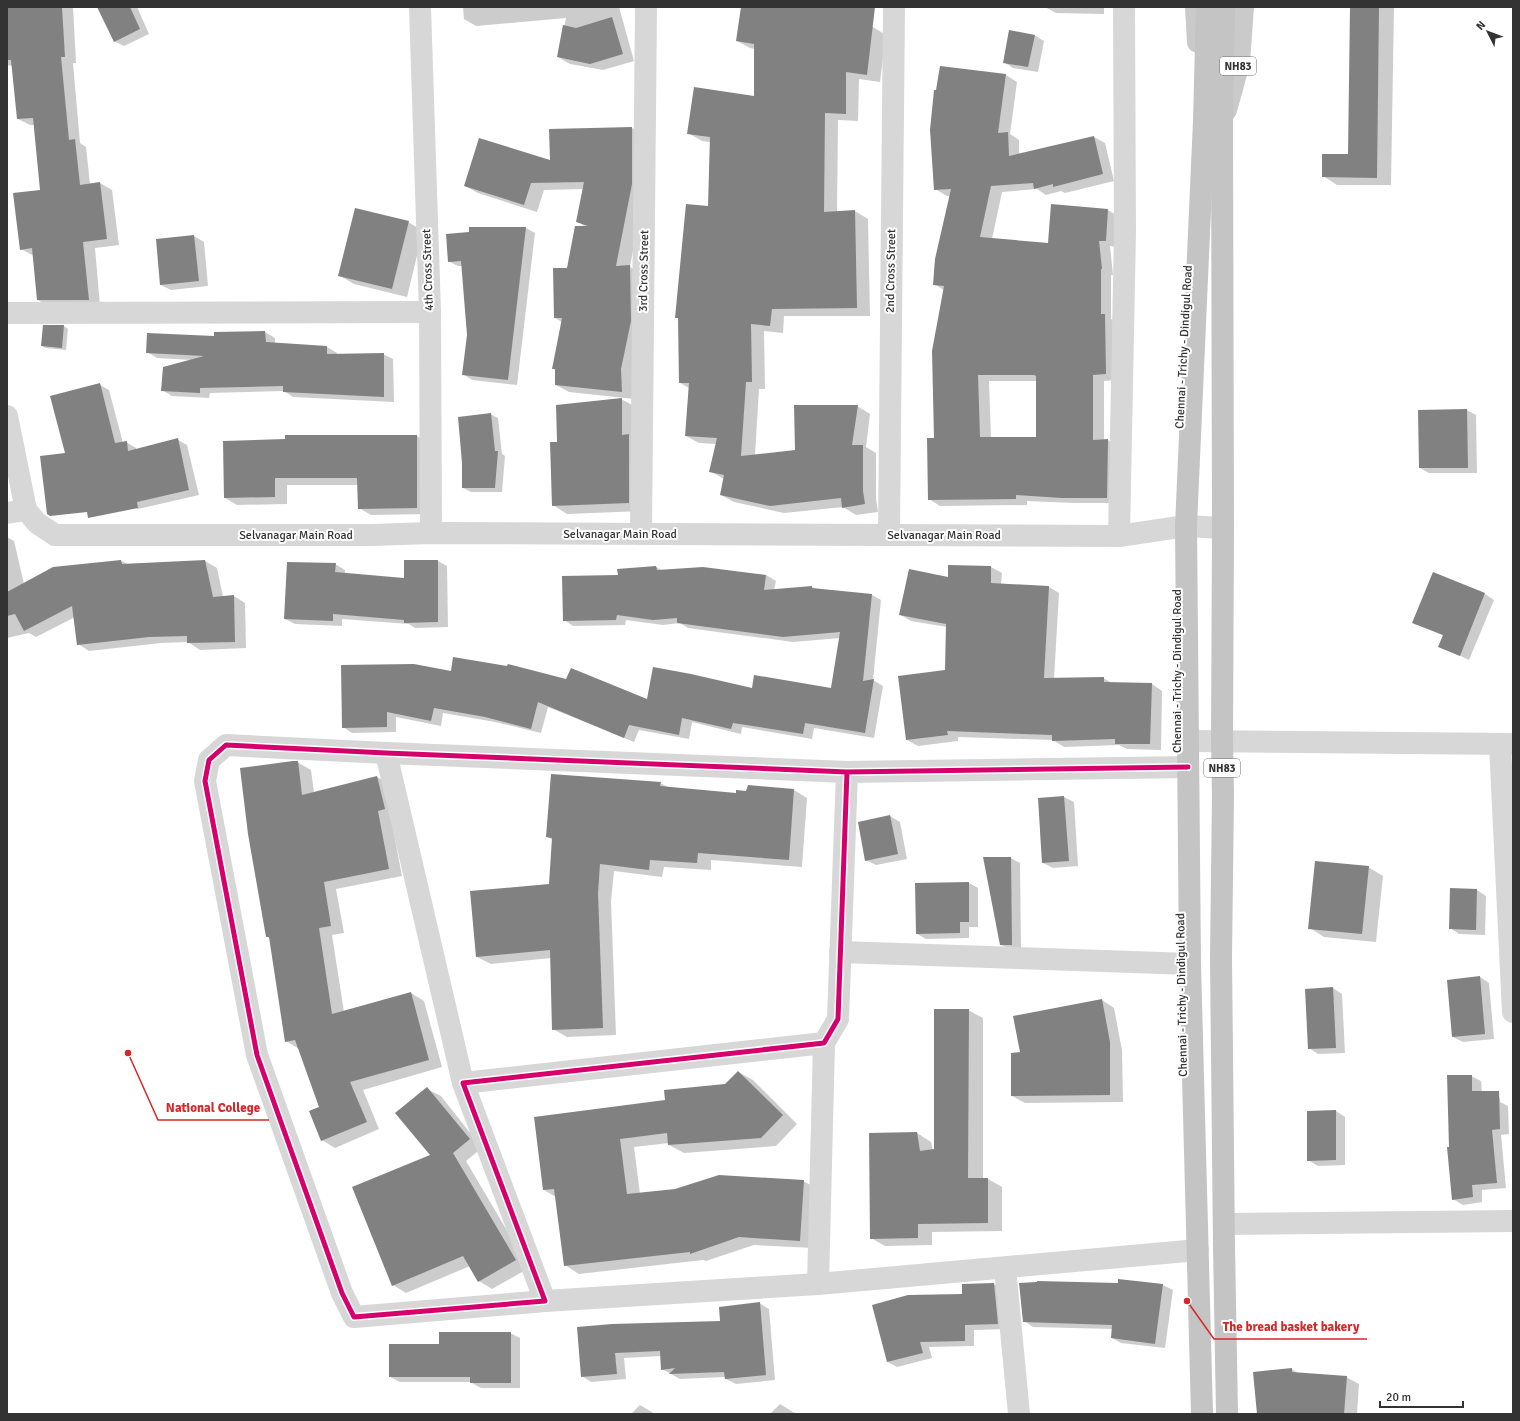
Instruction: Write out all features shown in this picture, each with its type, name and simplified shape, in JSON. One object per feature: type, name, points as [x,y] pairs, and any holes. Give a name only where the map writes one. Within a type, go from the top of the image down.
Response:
[{"type":"highway","points":[[1212,12],[1213,122]]},
{"type":"highway","name":"Chennai - Trichy - Dindigul Road","points":[[1202,1414],[1190,964],[1186,526],[1213,122]]},
{"type":"highway","name":"NH83","points":[[1213,122],[1223,528],[1223,795],[1221,958],[1227,1414]]},
{"type":"main road","name":"NH83","points":[[1213,122],[1239,63],[1243,7]]},
{"type":"street","name":"4th Cross Street","points":[[420,7],[430,312],[432,533]]},
{"type":"street","name":"3rd Cross Street","points":[[641,534],[646,7]]},
{"type":"street","name":"2nd Cross Street","points":[[889,534],[894,7]]},
{"type":"street","points":[[1119,536],[1124,232],[1124,7]]},
{"type":"street","points":[[7,313],[430,312]]},
{"type":"street","points":[[7,416],[17,512]]},
{"type":"street","name":"Selvanagar Main Road","points":[[17,512],[55,535],[432,533],[1119,536],[1186,526],[1223,528]]},
{"type":"street","points":[[1188,741],[1222,740],[1506,745],[1513,1012]]},
{"type":"street","points":[[1188,767],[847,772],[226,745],[209,760],[205,781],[257,1055],[342,1293],[354,1317],[545,1301],[818,1284],[1198,1250]]},
{"type":"street","points":[[386,753],[463,1083],[545,1301]]},
{"type":"street","points":[[818,1284],[824,1042],[838,1019],[847,772]]},
{"type":"street","points":[[840,952],[1190,964]]},
{"type":"street","points":[[463,1083],[824,1042]]},
{"type":"street","points":[[1224,1224],[1513,1221]]},
{"type":"street","points":[[1005,1268],[1019,1414]]},
{"type":"building","points":[[7,7],[62,7],[65,57],[61,57],[69,140],[75,139],[80,185],[100,182],[107,239],[83,242],[89,300],[37,300],[32,248],[20,250],[13,193],[40,190],[33,118],[17,119],[11,60],[7,60]]},
{"type":"building","points":[[97,7],[130,7],[140,29],[114,42]]},
{"type":"building","points":[[741,7],[875,7],[867,75],[846,72],[846,114],[825,113],[824,212],[855,210],[857,308],[772,309],[770,326],[751,324],[752,382],[746,382],[741,456],[795,450],[794,405],[858,405],[852,445],[863,445],[863,491],[865,504],[842,508],[841,498],[770,506],[720,495],[724,475],[709,472],[717,438],[685,436],[689,383],[679,383],[678,318],[675,318],[686,204],[708,206],[710,137],[687,134],[694,87],[754,96],[754,44],[736,41]]},
{"type":"building","points":[[1350,7],[1379,7],[1377,178],[1322,177],[1322,154],[1348,154]]},
{"type":"building","points":[[612,17],[623,54],[590,64],[557,57],[563,25],[576,28]]},
{"type":"building","points":[[1009,30],[1035,35],[1028,67],[1003,63]]},
{"type":"building","points":[[940,66],[1006,74],[998,133],[1008,132],[1009,156],[1094,136],[1103,174],[1053,187],[1053,184],[1034,189],[1033,183],[991,186],[980,237],[1048,243],[1051,204],[1108,209],[1106,241],[1099,241],[1102,269],[1101,314],[1105,314],[1106,374],[1093,375],[1093,440],[1108,439],[1107,498],[1062,498],[1016,495],[1016,499],[928,500],[927,438],[934,438],[932,351],[944,286],[933,285],[935,259],[951,189],[934,190],[930,130],[934,90],[936,90]],"holes":[[[978,375],[1036,376],[1036,437],[980,437]]]},
{"type":"building","points":[[632,127],[632,184],[616,266],[630,265],[631,321],[621,369],[622,392],[555,385],[555,369],[552,369],[562,318],[554,318],[553,268],[567,268],[575,226],[588,226],[576,222],[584,182],[531,183],[524,205],[464,186],[479,138],[550,160],[549,129]]},
{"type":"building","points":[[355,208],[409,221],[392,289],[338,276]]},
{"type":"building","points":[[469,227],[526,227],[508,380],[462,375],[467,335],[461,261],[448,262],[446,234],[469,232]]},
{"type":"building","points":[[194,235],[199,281],[160,285],[156,239]]},
{"type":"building","points":[[43,325],[64,325],[62,348],[41,346]]},
{"type":"building","points":[[265,331],[266,342],[327,346],[327,354],[384,353],[384,397],[283,392],[283,386],[200,388],[200,393],[161,391],[163,367],[204,356],[146,353],[147,333],[214,336],[214,332]]},
{"type":"building","points":[[100,383],[115,443],[127,441],[128,451],[178,438],[189,490],[137,502],[138,508],[88,518],[87,512],[50,516],[47,514],[40,456],[65,453],[50,396]]},
{"type":"building","points":[[622,398],[622,435],[629,434],[629,503],[552,506],[550,442],[557,442],[556,405]]},
{"type":"building","points":[[1467,409],[1468,468],[1419,468],[1418,410]]},
{"type":"building","points":[[491,413],[495,451],[498,451],[495,488],[462,488],[462,463],[458,417]]},
{"type":"building","points":[[285,435],[417,435],[417,508],[358,509],[357,478],[275,478],[275,497],[224,498],[223,441],[285,439]]},
{"type":"building","points":[[121,560],[122,564],[205,560],[213,597],[234,595],[235,642],[187,643],[187,636],[149,637],[77,645],[72,606],[24,631],[15,614],[7,616],[7,592],[53,567]]},
{"type":"building","points":[[404,560],[438,560],[438,622],[404,623],[404,620],[333,614],[333,621],[284,619],[287,562],[336,563],[335,572],[404,578]]},
{"type":"building","points":[[948,565],[991,566],[991,583],[1049,586],[1044,678],[1104,677],[1104,682],[1152,683],[1150,744],[1115,744],[1115,739],[1052,741],[1052,735],[947,731],[948,735],[906,740],[898,676],[945,670],[946,624],[899,615],[909,569],[948,577]]},
{"type":"building","points":[[656,566],[657,570],[703,567],[766,575],[764,590],[812,586],[812,588],[872,594],[863,681],[874,679],[865,733],[805,723],[803,734],[733,723],[731,729],[682,718],[679,735],[629,725],[624,738],[538,702],[531,729],[485,717],[434,708],[431,721],[387,712],[387,727],[342,728],[341,665],[414,664],[451,671],[453,657],[507,666],[508,664],[566,679],[571,668],[647,699],[653,667],[752,688],[754,675],[831,688],[840,632],[783,637],[677,623],[677,618],[653,620],[617,615],[616,620],[563,621],[562,576],[618,575],[617,569]]},
{"type":"building","points":[[1433,572],[1485,593],[1460,656],[1438,647],[1443,635],[1412,623]]},
{"type":"building","points":[[298,761],[302,795],[377,776],[385,809],[378,811],[389,869],[324,882],[331,926],[319,928],[332,1014],[411,992],[429,1060],[350,1082],[367,1122],[321,1141],[309,1111],[319,1107],[295,1040],[285,1042],[269,937],[266,937],[248,834],[240,768]]},
{"type":"building","points":[[551,774],[661,782],[660,786],[736,793],[736,790],[746,791],[748,785],[794,789],[789,860],[698,853],[697,863],[650,860],[649,870],[600,864],[598,893],[603,1028],[552,1030],[550,950],[476,957],[470,891],[549,884],[552,838],[546,837]]},
{"type":"building","points":[[1064,796],[1069,861],[1042,863],[1038,798]]},
{"type":"building","points":[[890,815],[898,854],[865,861],[858,822]]},
{"type":"building","points":[[983,857],[1011,857],[1012,945],[1000,945]]},
{"type":"building","points":[[1315,861],[1369,866],[1362,934],[1308,929]]},
{"type":"building","points":[[969,882],[969,922],[960,922],[960,933],[916,934],[915,883]]},
{"type":"building","points":[[1450,888],[1477,889],[1476,930],[1449,929]]},
{"type":"building","points":[[1480,976],[1485,1034],[1452,1037],[1447,980]]},
{"type":"building","points":[[1333,987],[1336,1048],[1308,1049],[1305,989]]},
{"type":"building","points":[[1102,999],[1110,1042],[1110,1095],[1011,1096],[1011,1053],[1020,1052],[1013,1016]]},
{"type":"building","points":[[934,1009],[969,1009],[968,1178],[988,1178],[988,1223],[918,1224],[918,1238],[870,1239],[869,1133],[917,1132],[920,1151],[934,1149]]},
{"type":"building","points":[[738,1071],[783,1115],[761,1138],[668,1145],[667,1133],[620,1139],[627,1194],[675,1189],[719,1175],[804,1180],[800,1241],[739,1237],[690,1254],[690,1252],[564,1266],[554,1189],[543,1190],[534,1117],[665,1100],[664,1090],[725,1084]]},
{"type":"building","points":[[1447,1075],[1472,1075],[1472,1091],[1499,1091],[1500,1129],[1492,1130],[1497,1183],[1472,1185],[1473,1197],[1452,1200],[1447,1147],[1449,1147]]},
{"type":"building","points":[[427,1087],[470,1139],[453,1153],[516,1260],[478,1282],[463,1256],[392,1286],[352,1187],[430,1155],[395,1113]]},
{"type":"building","points":[[1336,1110],[1336,1160],[1307,1161],[1307,1111]]},
{"type":"building","points":[[1118,1279],[1163,1284],[1155,1344],[1111,1338],[1112,1325],[1023,1322],[1019,1283],[1037,1281],[1118,1283]]},
{"type":"building","points":[[994,1283],[998,1324],[965,1325],[965,1341],[920,1342],[923,1353],[887,1362],[872,1305],[908,1295],[962,1294],[962,1284]]},
{"type":"building","points":[[760,1302],[766,1375],[725,1379],[724,1372],[669,1374],[675,1368],[661,1370],[660,1351],[615,1353],[617,1374],[581,1377],[577,1327],[612,1324],[720,1321],[719,1307]]},
{"type":"building","points":[[439,1332],[511,1332],[511,1383],[470,1383],[470,1377],[389,1377],[389,1344],[439,1344]]},
{"type":"building","points":[[1292,1368],[1292,1372],[1347,1376],[1344,1414],[1257,1414],[1253,1372]]},
{"type":"cycle path","points":[[847,772],[838,1019],[824,1043],[463,1083],[545,1301],[354,1317],[342,1293],[257,1055],[205,781],[209,760],[226,745],[847,772],[1188,767]]},
{"type":"place","name":"National College","points":[[128,1053]]},
{"type":"place","name":"The bread basket bakery","points":[[1187,1301]]}]
